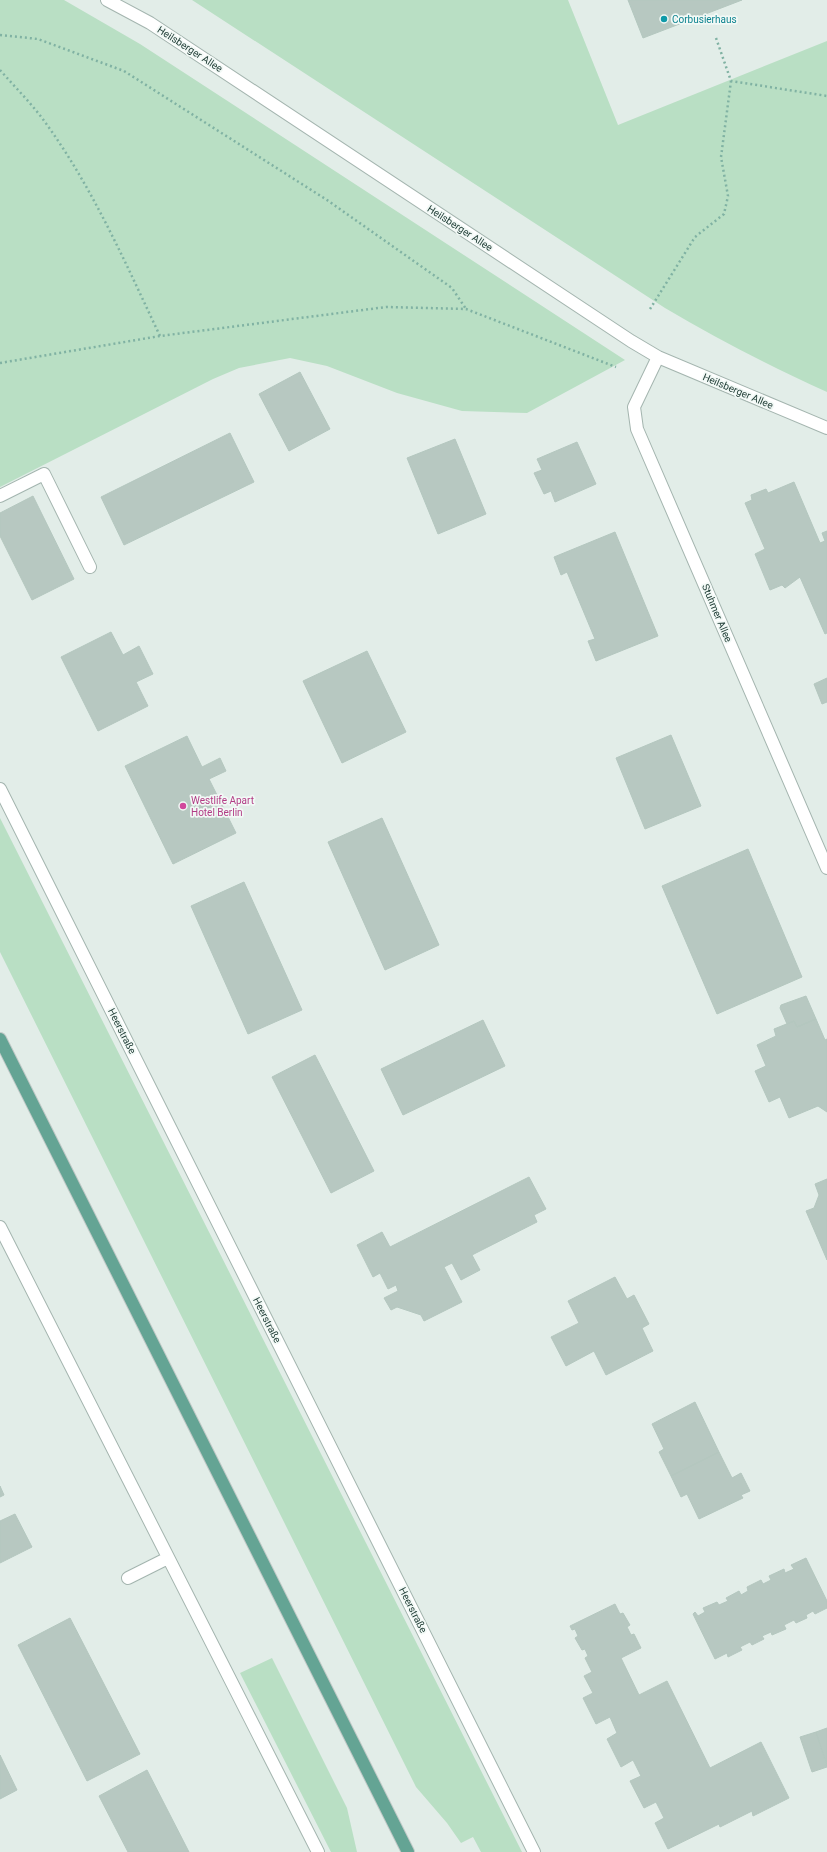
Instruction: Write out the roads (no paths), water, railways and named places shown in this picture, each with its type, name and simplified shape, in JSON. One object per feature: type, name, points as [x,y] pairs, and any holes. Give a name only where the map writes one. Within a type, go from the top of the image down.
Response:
[{"type":"main road","points":[[0,1039],[408,1852]]},
{"type":"street","name":"Heilsberger Allee","points":[[107,0],[150,23],[625,337],[658,356],[827,428]]},
{"type":"street","name":"Stuhmer Allee","points":[[658,356],[634,407],[637,429],[827,868]]},
{"type":"street","points":[[0,496],[44,474],[90,567]]},
{"type":"street","name":"Heerstraße","points":[[0,789],[534,1852]]},
{"type":"street","points":[[0,1226],[318,1852]]},
{"type":"street","points":[[128,1578],[168,1558]]},
{"type":"place","name":"Corbusierhaus","points":[[664,19]]},
{"type":"place","name":"Westlife Apart Hotel Berlin","points":[[183,806]]}]
